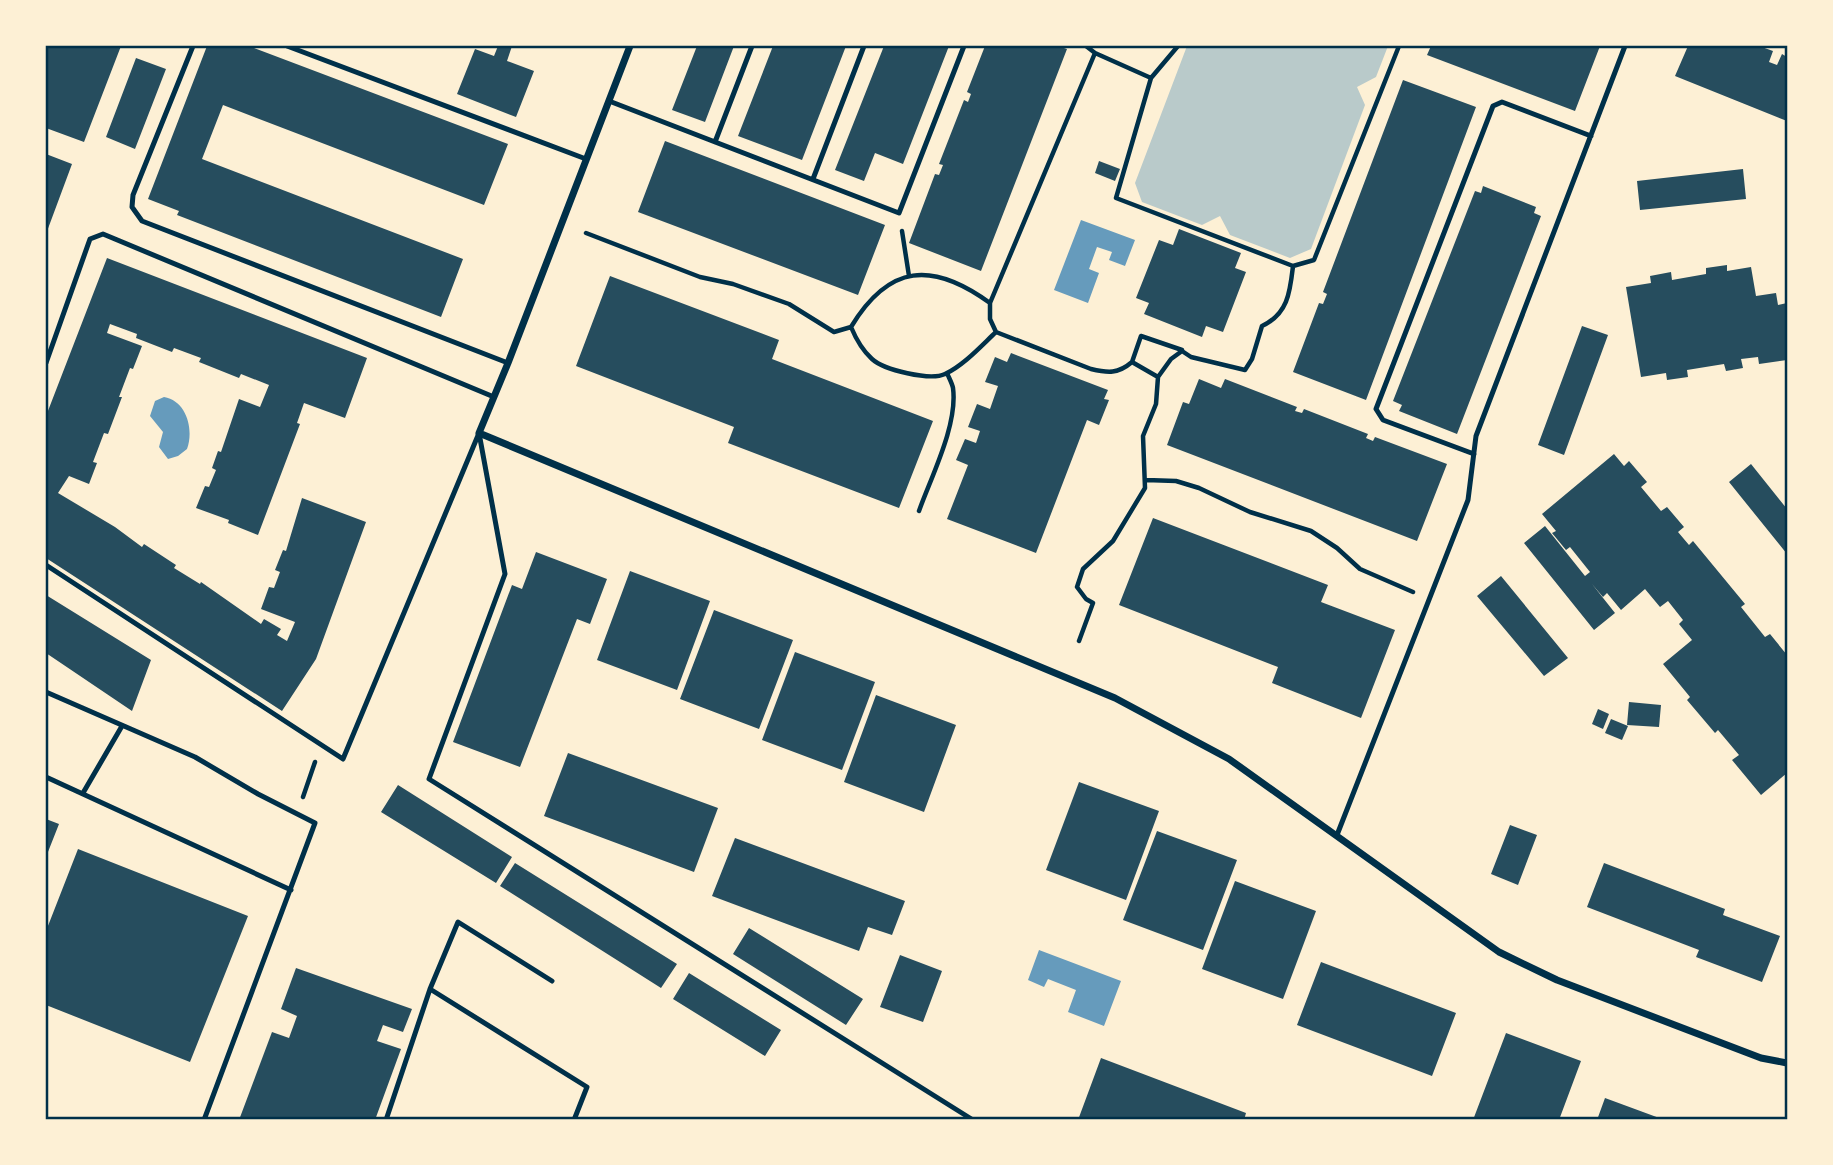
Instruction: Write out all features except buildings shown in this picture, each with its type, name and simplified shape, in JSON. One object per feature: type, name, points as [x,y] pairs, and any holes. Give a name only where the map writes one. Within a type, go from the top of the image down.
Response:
[{"type":"street","points":[[630,46],[479,433],[1115,698],[1229,759],[1499,952],[1570,985],[1761,1058],[1787,1063]]},
{"type":"lane","points":[[192,46],[133,195],[132,207],[142,221],[508,363]]},
{"type":"lane","points":[[287,46],[586,159]]},
{"type":"lane","points":[[715,142],[752,46]]},
{"type":"lane","points":[[813,179],[864,46]]},
{"type":"lane","points":[[609,101],[899,213],[964,46]]},
{"type":"lane","points":[[1337,835],[1468,500],[1476,436],[1625,46]]},
{"type":"lane","points":[[1474,454],[1383,420],[1376,409],[1493,106],[1502,102],[1591,136]]},
{"type":"lane","points":[[46,363],[90,239],[103,234],[494,397]]},
{"type":"lane","points":[[46,565],[342,759],[479,433]]},
{"type":"lane","points":[[479,433],[505,574],[429,779],[973,1119]]},
{"type":"lane","points":[[46,692],[195,757],[315,823],[204,1119]]},
{"type":"lane","points":[[83,793],[122,726]]},
{"type":"lane","points":[[46,777],[291,890]]},
{"type":"lane","points":[[386,1119],[430,989],[458,922],[552,981]]},
{"type":"lane","points":[[430,989],[587,1087],[574,1119]]},
{"type":"path","points":[[1086,46],[1095,53],[1152,78]]},
{"type":"path","points":[[1178,46],[1152,78],[1116,198],[1293,266],[1314,260],[1399,46]]},
{"type":"path","points":[[1095,53],[990,303],[990,319],[996,332],[1107,373],[1121,371],[1132,362],[1141,336],[1191,357],[1245,370],[1252,359],[1262,326],[1274,321],[1285,307],[1290,294],[1293,266]]},
{"type":"path","points":[[899,213],[909,276]]},
{"type":"path","points":[[586,233],[700,276],[733,284],[789,304],[834,332],[851,327],[878,291],[901,277],[926,275],[952,280],[973,290],[990,303]]},
{"type":"path","points":[[851,327],[857,342],[874,361],[912,374],[936,377],[947,373],[996,332]]},
{"type":"path","points":[[1079,641],[1093,603],[1086,599],[1077,587],[1083,569],[1113,541],[1145,488],[1143,436],[1156,404],[1158,377],[1171,359],[1182,351]]},
{"type":"path","points":[[1132,362],[1158,377]]},
{"type":"path","points":[[919,511],[944,444],[952,411],[953,387],[947,373]]},
{"type":"path","points":[[1146,480],[1176,481],[1199,488],[1250,512],[1311,531],[1337,548],[1360,569],[1430,598]]},
{"type":"path","points":[[297,814],[314,764]]},
{"type":"shaded area","points":[[1187,46],[1388,46],[1376,77],[1357,87],[1365,105],[1311,249],[1290,258],[1230,235],[1220,216],[1202,225],[1142,202],[1135,183]]},
{"type":"water","points":[[1081,220],[1135,240],[1125,266],[1109,260],[1112,252],[1097,247],[1089,269],[1099,273],[1088,303],[1054,290]]},
{"type":"water","points":[[164,397],[178,404],[183,410],[190,433],[187,449],[168,459],[159,447],[163,432],[150,416],[155,401]]},
{"type":"water","points":[[1039,950],[1121,981],[1104,1026],[1068,1012],[1076,990],[1048,979],[1044,987],[1028,980]]}]
